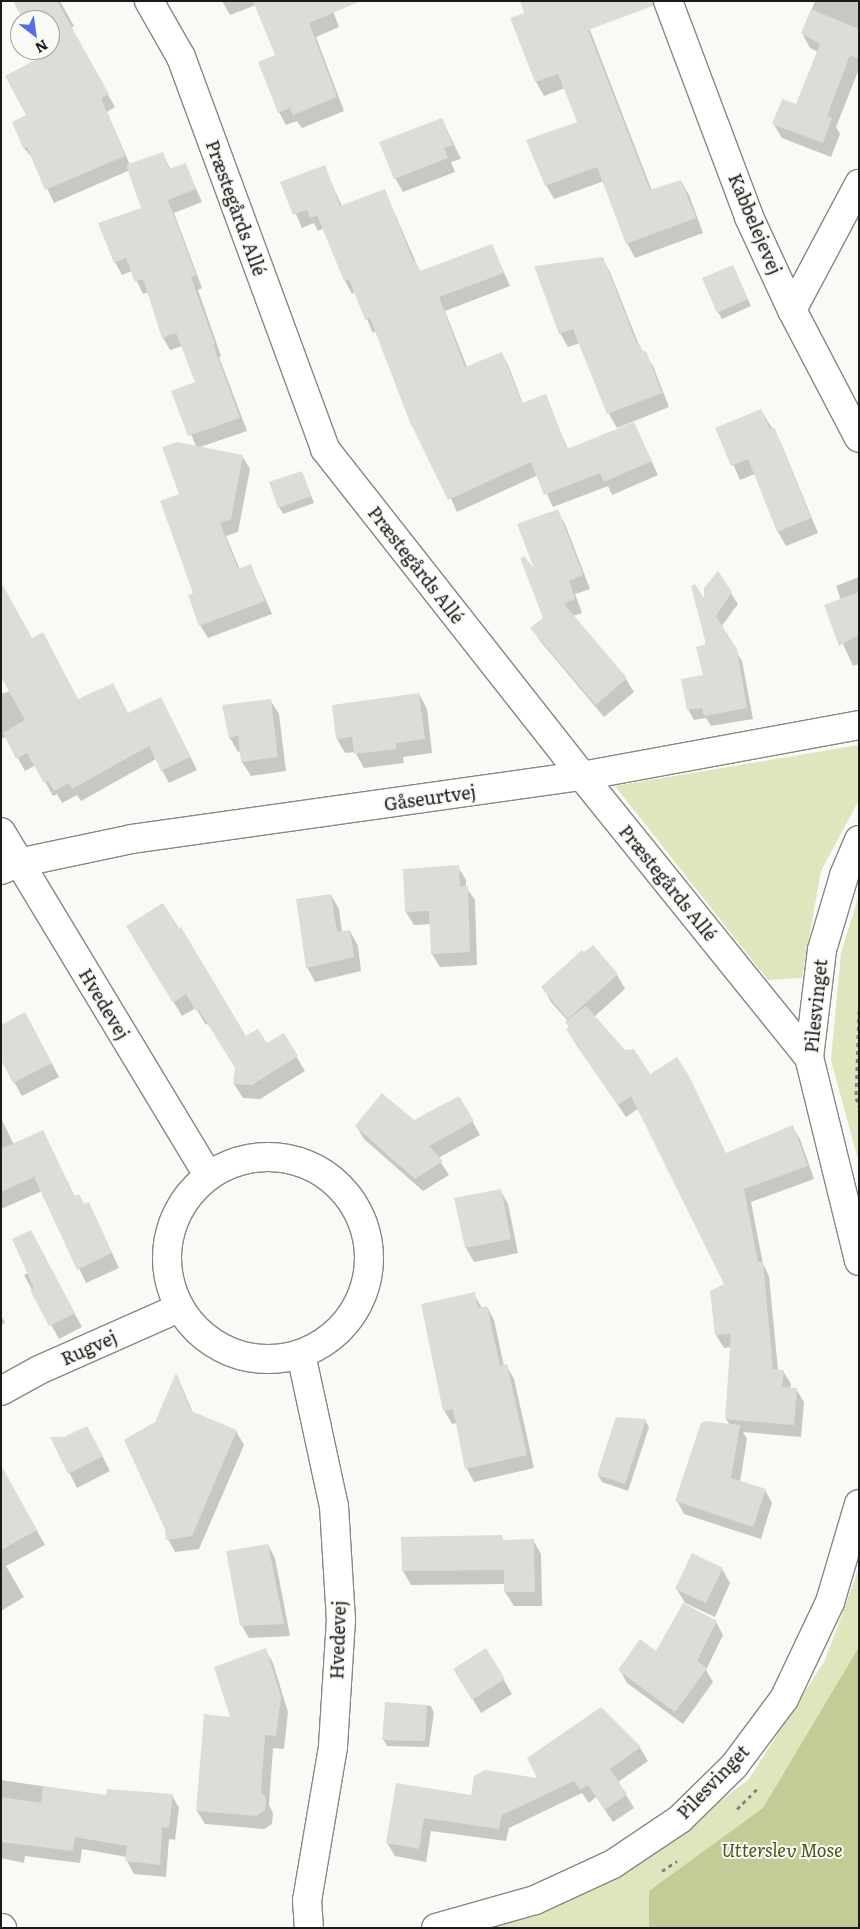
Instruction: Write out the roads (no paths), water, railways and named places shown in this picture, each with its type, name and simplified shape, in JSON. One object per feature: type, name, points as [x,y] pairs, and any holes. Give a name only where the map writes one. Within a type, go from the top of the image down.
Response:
[{"type":"street","name":"Præstegårds Allé","points":[[150,1],[181,57],[325,449],[582,776],[809,1057]]},
{"type":"street","name":"Kabbelejevej","points":[[668,1],[749,217],[792,310],[859,438]]},
{"type":"street","points":[[792,310],[859,184]]},
{"type":"street","name":"Gåseurtvej","points":[[10,866],[132,839],[582,776],[859,725]]},
{"type":"street","name":"Hvedevej","points":[[1,832],[10,866],[208,1175]]},
{"type":"street","name":"Pilesvinget","points":[[859,840],[844,876],[822,950],[809,1057],[859,1261]]},
{"type":"street","points":[[282,1156],[319,1169],[348,1194],[366,1228],[370,1268],[359,1305],[335,1335],[301,1354],[266,1360],[231,1353],[201,1335],[179,1308],[167,1273],[168,1236],[182,1202],[208,1175],[243,1158],[282,1156]]},
{"type":"street","name":"Rugvej","points":[[1,1391],[40,1370],[179,1308]]},
{"type":"street","name":"Hvedevej","points":[[301,1354],[334,1506],[341,1619],[332,1747],[307,1900],[308,1928]]},
{"type":"street","name":"Pilesvinget","points":[[436,1928],[535,1900],[613,1864],[680,1819],[734,1766],[784,1699],[830,1602],[859,1504]]},
{"type":"park label","name":"Utterslev Mose","points":[[782,1850]]}]
